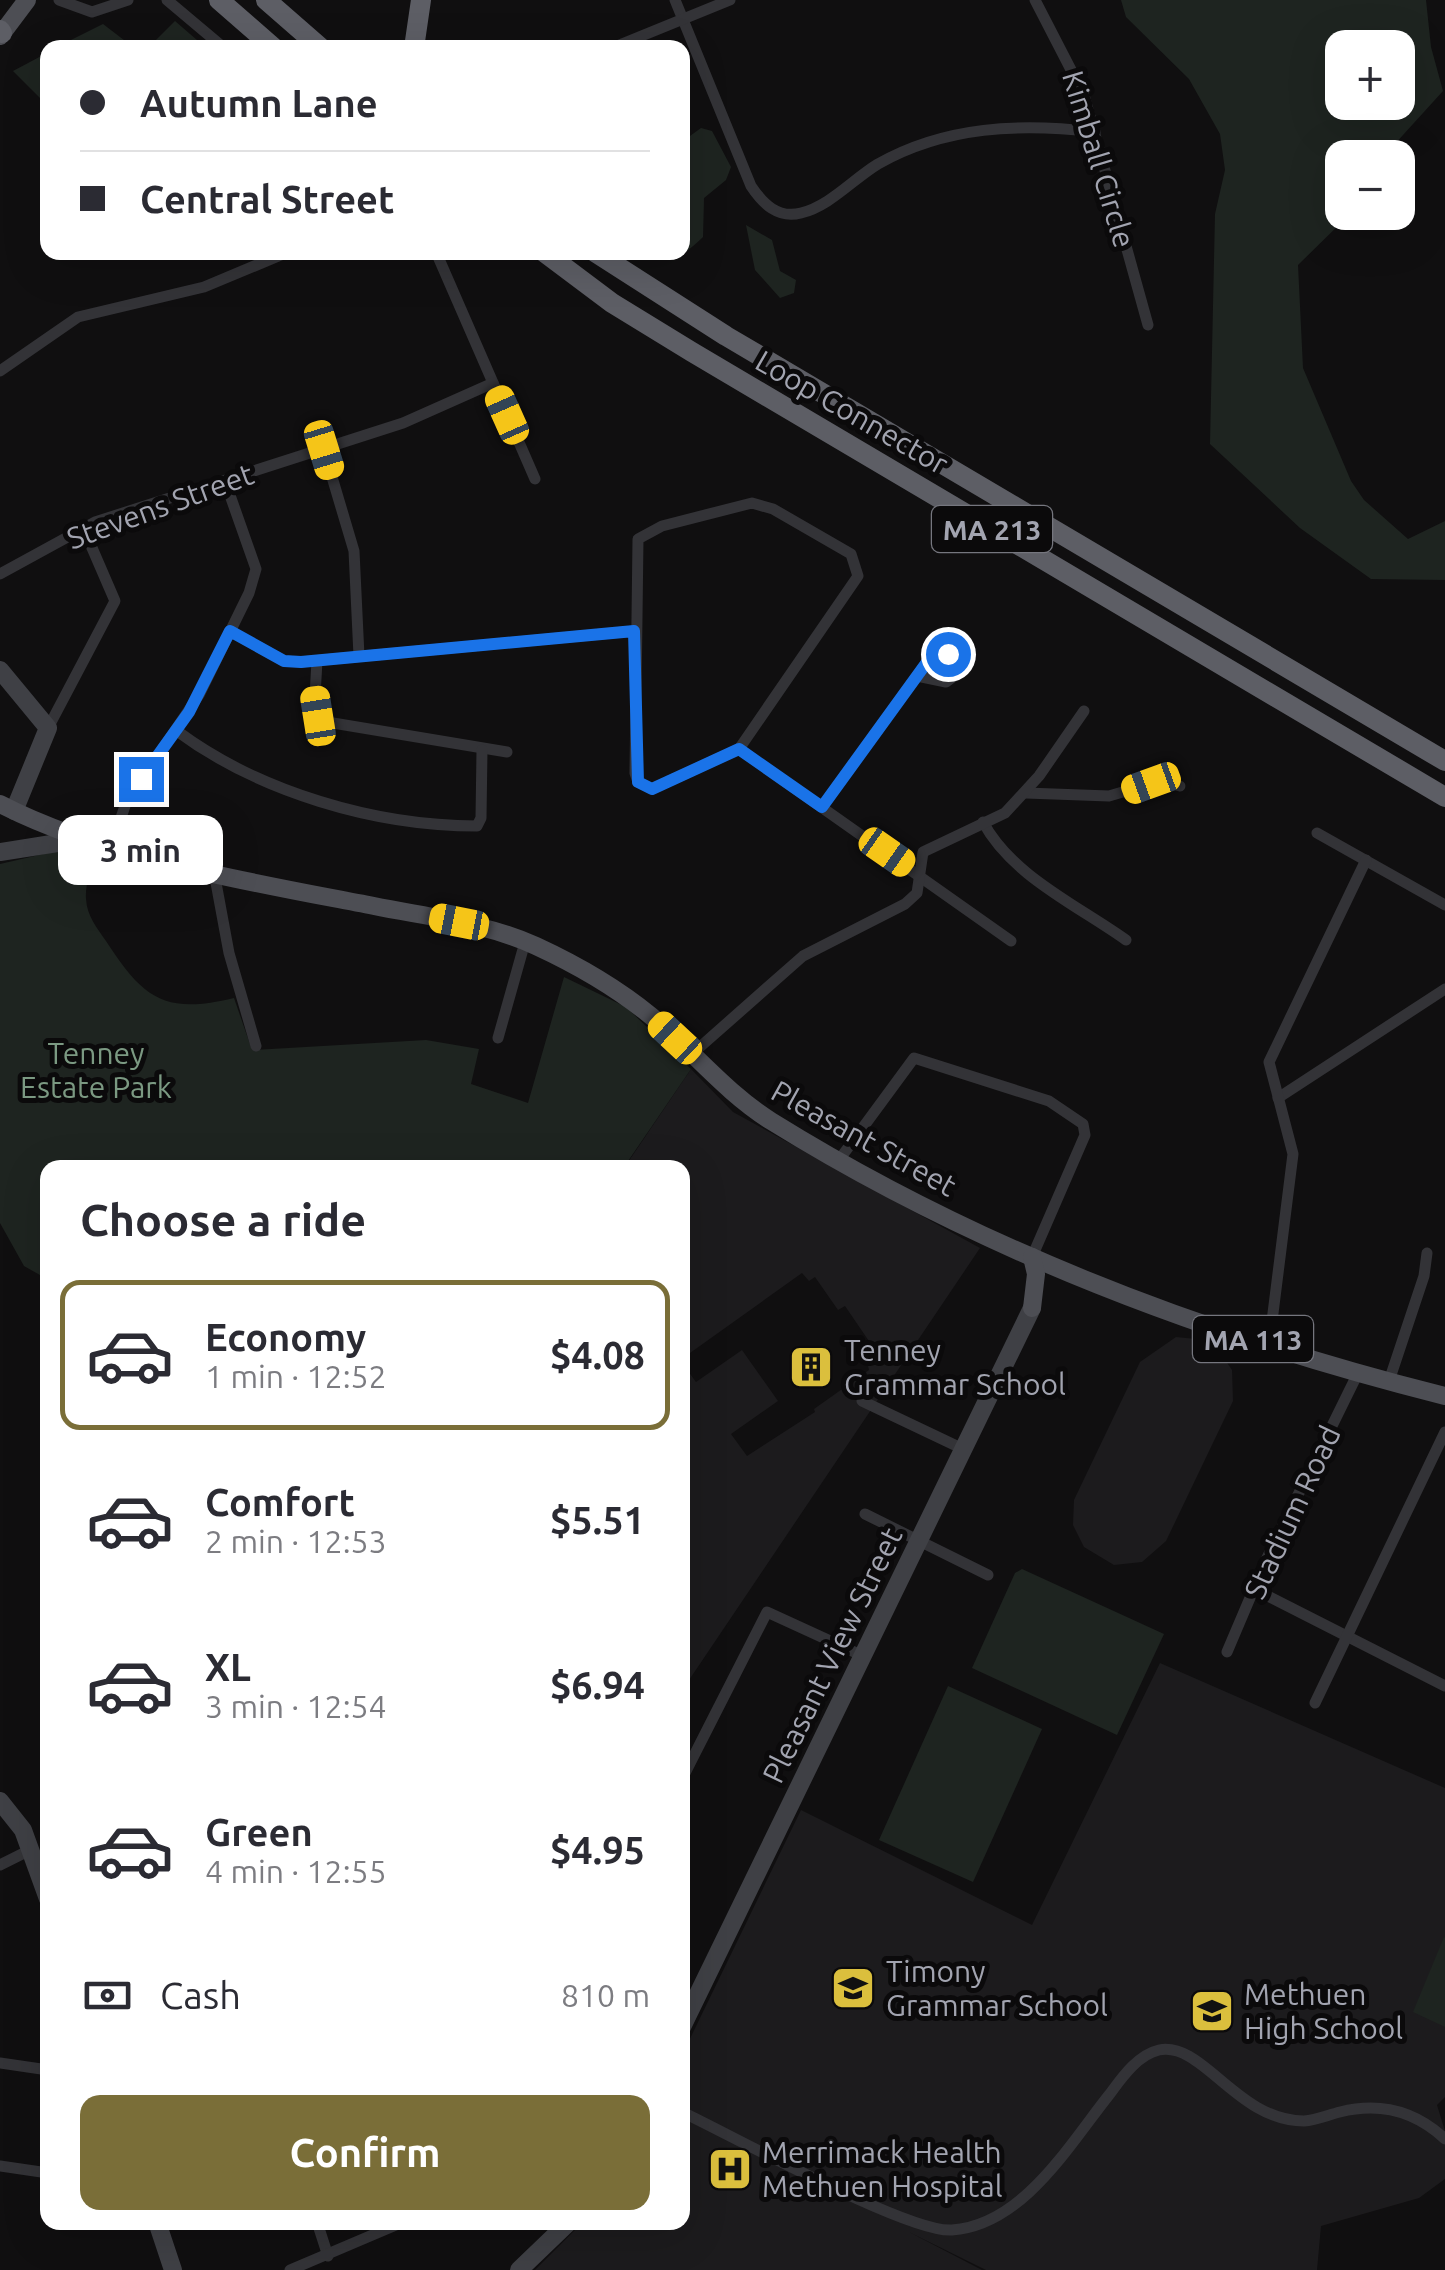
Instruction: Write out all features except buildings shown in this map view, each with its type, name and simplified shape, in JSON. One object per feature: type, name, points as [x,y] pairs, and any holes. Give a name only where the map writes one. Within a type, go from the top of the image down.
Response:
[{"type":"highway","points":[[219,0],[265,40]]},
{"type":"highway","points":[[266,0],[312,40]]},
{"type":"highway","points":[[415,40],[421,0]]},
{"type":"highway","name":"Loop Connector","points":[[555,260],[612,303],[692,352],[1445,796]]},
{"type":"highway","name":"Loop Connector","points":[[608,260],[726,336],[1445,760]]},
{"type":"main road","points":[[1,33],[27,0]]},
{"type":"main road","name":"Pleasant Street","points":[[5,810],[111,847],[459,922],[525,942],[634,1003],[766,1118],[838,1160],[1032,1257],[1270,1345],[1445,1396]]},
{"type":"main road","points":[[1032,1257],[1036,1274],[1032,1308]]},
{"type":"main road","points":[[1032,1308],[1064,1271]]},
{"type":"street","points":[[59,0],[92,12],[128,0]]},
{"type":"street","points":[[167,0],[214,40]]},
{"type":"street","points":[[675,0],[752,186],[767,207],[777,212],[800,213],[814,208],[876,165],[940,138],[1014,126],[1094,132]]},
{"type":"street","points":[[631,40],[730,0]]},
{"type":"street","name":"Kimball Circle","points":[[1035,0],[1074,72],[1148,325]]},
{"type":"street","points":[[0,371],[78,316],[204,288],[269,260]]},
{"type":"street","points":[[439,260],[535,479]]},
{"type":"street","name":"Stevens Street","points":[[0,574],[84,527],[324,450],[439,409],[493,383]]},
{"type":"street","points":[[324,450],[354,551],[359,656]]},
{"type":"street","points":[[111,847],[126,802],[177,732],[250,593],[256,569],[225,482]]},
{"type":"street","points":[[762,504],[851,554],[860,569],[853,586],[739,749],[652,789],[638,782],[634,631],[638,540],[652,529],[708,512],[762,504]]},
{"type":"street","points":[[5,810],[116,602],[84,527]]},
{"type":"street","points":[[230,631],[284,661],[634,631]]},
{"type":"street","points":[[317,661],[315,696],[321,721],[507,752]]},
{"type":"street","points":[[0,670],[48,728]]},
{"type":"street","points":[[822,807],[917,676]]},
{"type":"street","points":[[692,1054],[803,956],[904,904],[916,893],[923,852],[1006,813],[1026,793],[1084,710]]},
{"type":"street","points":[[177,732],[196,746],[318,801],[410,819],[477,826],[482,750]]},
{"type":"street","points":[[739,749],[1011,941]]},
{"type":"street","points":[[1026,793],[1109,796],[1160,781],[1180,786]]},
{"type":"street","points":[[982,822],[997,844],[1022,868],[1126,940]]},
{"type":"street","points":[[1316,833],[1445,905]]},
{"type":"street","points":[[0,852],[82,839]]},
{"type":"street","points":[[1270,1345],[1293,1154],[1269,1073],[1272,1050],[1366,860]]},
{"type":"street","points":[[214,872],[229,954],[256,1046]]},
{"type":"street","points":[[498,1038],[525,942]]},
{"type":"street","points":[[1278,1098],[1445,988]]},
{"type":"street","points":[[838,1160],[914,1058],[1049,1101],[1083,1124],[1086,1136],[1032,1257]]},
{"type":"street","points":[[1390,1381],[1424,1276],[1427,1253]]},
{"type":"street","name":"Pleasant View Street","points":[[690,2010],[1032,1308]]},
{"type":"street","name":"Stadium Road","points":[[1228,1652],[1358,1373]]},
{"type":"street","points":[[862,1401],[963,1449]]},
{"type":"street","points":[[1315,1703],[1445,1432]]},
{"type":"street","points":[[865,1514],[988,1575]]},
{"type":"street","points":[[1256,1590],[1445,1686]]},
{"type":"street","points":[[690,1763],[767,1612],[863,1656]]},
{"type":"street","points":[[0,1802],[22,1830],[40,1877]]},
{"type":"street","points":[[0,1866],[30,1850]]},
{"type":"street","points":[[690,2116],[890,2212],[933,2228],[953,2230],[987,2220],[1014,2205],[1122,2078],[1148,2054],[1160,2050],[1194,2057],[1240,2100],[1269,2114],[1303,2121],[1384,2108],[1415,2117],[1445,2139]]},
{"type":"street","points":[[0,2063],[40,2069]]},
{"type":"street","points":[[0,2166],[40,2172]]},
{"type":"street","points":[[159,2230],[173,2270]]},
{"type":"street","points":[[320,2230],[328,2256]]},
{"type":"street","points":[[290,2270],[385,2230]]},
{"type":"street","points":[[519,2270],[561,2230]]},
{"type":"shaded area","points":[[691,1069],[733,1112],[980,1248],[690,1679],[690,1374],[696,1382],[742,1350],[778,1401],[731,1434],[747,1456],[815,1412],[869,1370],[865,1353],[873,1347],[845,1306],[838,1310],[815,1277],[809,1281],[802,1273],[690,1353],[690,1160],[629,1160]]},
{"type":"shaded area","points":[[1176,1337],[1206,1340],[1217,1348],[1232,1370],[1233,1401],[1166,1541],[1142,1562],[1114,1565],[1084,1547],[1073,1525],[1074,1500],[1140,1362]]},
{"type":"shaded area","name":"Methuen High School","points":[[1160,1663],[1445,1788],[1445,2097],[1437,2105],[1445,2131],[1445,2179],[1419,2198],[1321,2226],[1317,2270],[986,2270],[909,2232],[982,2270],[535,2270],[575,2230],[690,2230],[690,2039],[801,1810],[1032,1925]]},
{"type":"green space","points":[[1121,0],[1426,0],[1431,47],[1443,91],[1398,140],[1325,140],[1325,230],[1334,230],[1298,265],[1303,368],[1351,481],[1364,500],[1408,539],[1445,521],[1445,580],[1371,579],[1300,528],[1210,444],[1215,214],[1225,170],[1220,134],[1189,79],[1126,17]]},
{"type":"green space","points":[[175,21],[197,40],[156,40]]},
{"type":"green space","points":[[103,24],[124,40],[71,40]]},
{"type":"green space","points":[[40,57],[40,98],[13,71]]},
{"type":"green space","points":[[701,128],[712,131],[731,167],[726,180],[704,198],[703,237],[690,249],[690,136]]},
{"type":"green space","points":[[746,225],[772,240],[780,271],[796,280],[794,293],[780,298],[755,270]]},
{"type":"green space","name":"Tenney Estate Park","points":[[65,849],[94,853],[86,888],[88,911],[119,961],[144,989],[172,1002],[210,1003],[234,998],[252,1050],[426,1040],[479,1049],[471,1084],[528,1103],[564,977],[626,1007],[691,1069],[629,1160],[40,1160],[40,1275],[24,1266],[0,1223],[0,864]]},
{"type":"green space","points":[[1022,1569],[1164,1634],[1117,1735],[972,1668],[1015,1573]]},
{"type":"green space","points":[[948,1686],[1042,1729],[973,1882],[879,1840]]},
{"type":"green space","points":[[1445,1938],[1445,2027],[1413,2012]]},
{"type":"place","name":"Tenney Grammar School","points":[[811,1367]]},
{"type":"place","name":"Timony Grammar School","points":[[853,1988]]},
{"type":"place","name":"Methuen High School","points":[[1212,2011]]},
{"type":"place","name":"Merrimack Health Methuen Hospital","points":[[730,2169]]},
{"type":"route","points":[[141,779],[200,695],[230,631],[284,661],[301,662],[634,631],[638,782],[652,789],[739,749],[822,807],[930,658],[938,653],[948,654]]}]
